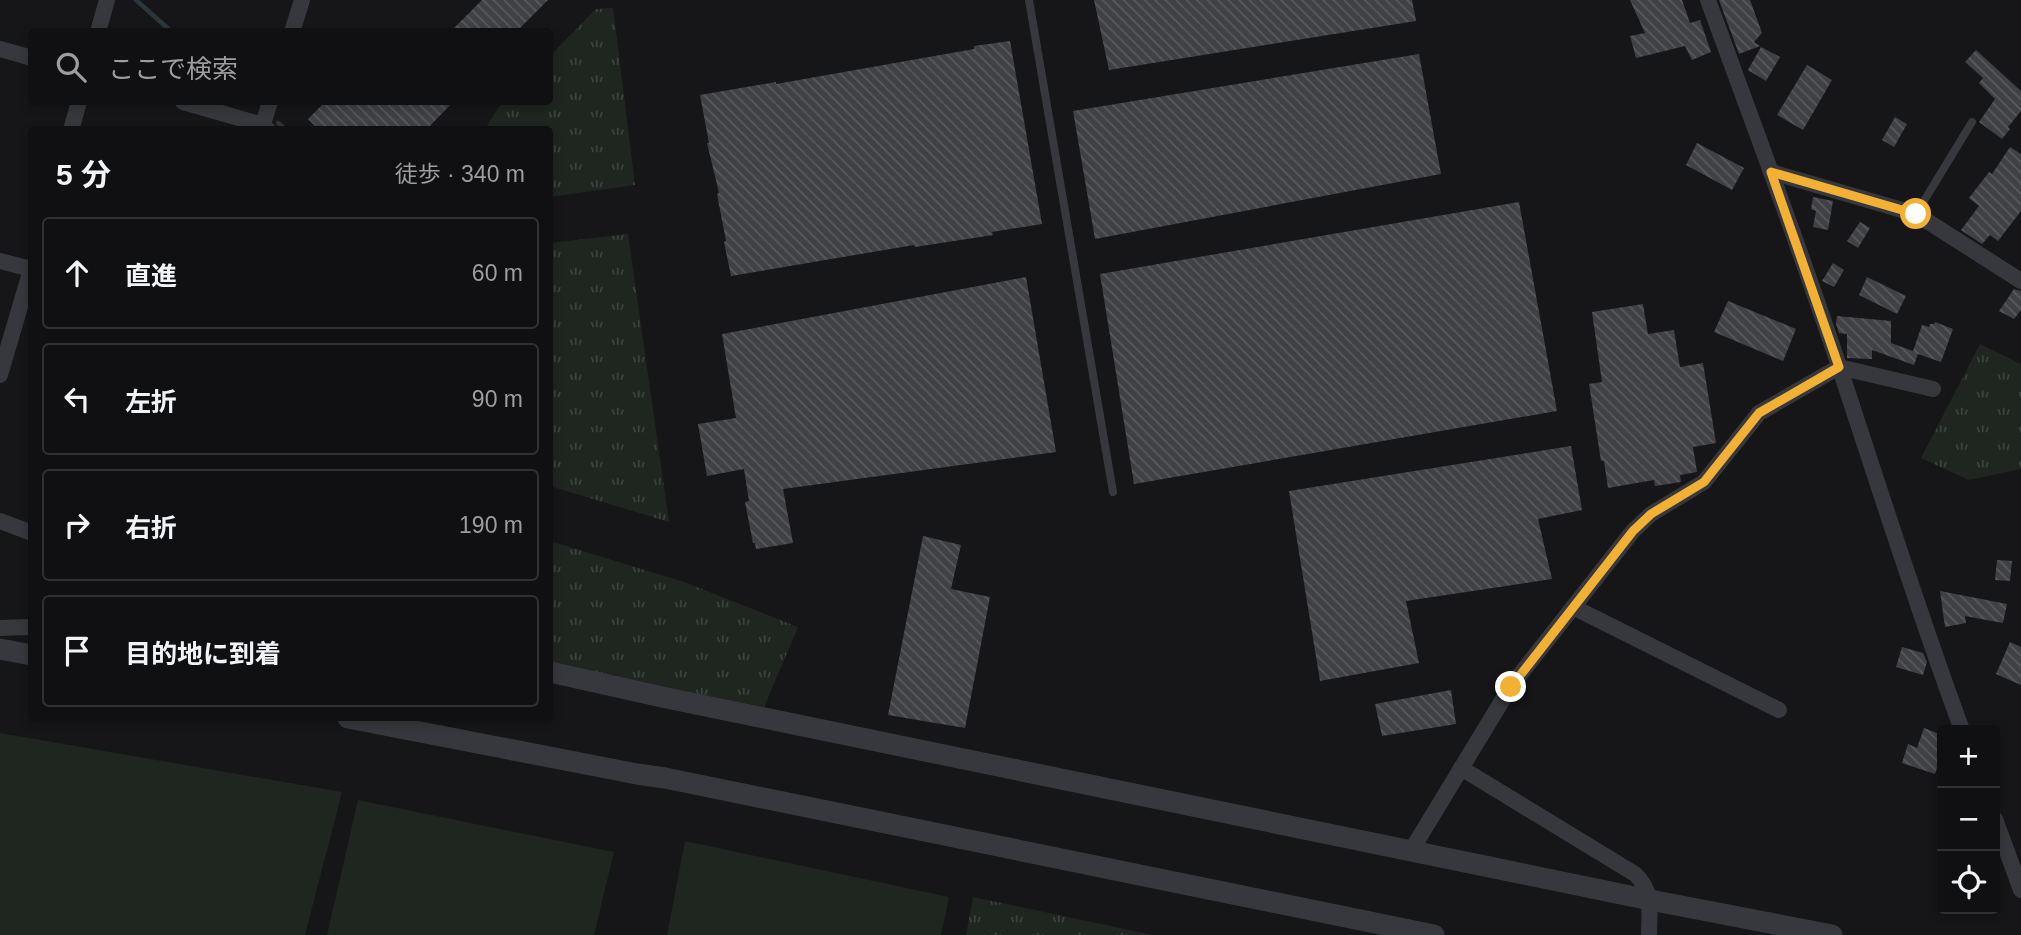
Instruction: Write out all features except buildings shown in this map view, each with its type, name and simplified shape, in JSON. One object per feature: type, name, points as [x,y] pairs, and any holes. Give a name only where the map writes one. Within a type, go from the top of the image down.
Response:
[{"type":"street","points":[[100,28],[107,0]]},
{"type":"street","points":[[293,28],[302,0]]},
{"type":"street","points":[[1708,0],[1839,367],[1925,629],[1960,725]]},
{"type":"street","points":[[0,49],[28,57]]},
{"type":"street","points":[[72,126],[78,105]]},
{"type":"street","points":[[192,105],[258,126]]},
{"type":"street","points":[[264,126],[269,105]]},
{"type":"street","points":[[1771,172],[1916,214],[2021,281]]},
{"type":"street","points":[[0,261],[28,267]]},
{"type":"street","points":[[0,375],[28,278]]},
{"type":"street","points":[[1411,851],[1511,687],[1633,531],[1651,514],[1704,482],[1759,413],[1839,367],[1933,389]]},
{"type":"street","points":[[0,522],[28,532]]},
{"type":"street","points":[[1573,607],[1779,710]]},
{"type":"street","points":[[0,628],[28,627]]},
{"type":"street","points":[[0,649],[28,654]]},
{"type":"street","points":[[553,673],[1411,851],[1832,935]]},
{"type":"street","points":[[363,721],[692,783],[1434,935]]},
{"type":"street","points":[[1461,768],[1645,883],[1650,900],[1649,934]]},
{"type":"street","points":[[2000,833],[2021,890]]},
{"type":"lane","points":[[1029,0],[1112,492]]},
{"type":"lane","points":[[1916,214],[1972,122]]},
{"type":"green space","points":[[613,8],[635,185],[553,197],[553,126],[487,126],[501,105],[553,105],[553,53],[596,9]]},
{"type":"green space","points":[[628,234],[669,522],[553,487],[553,243]]},
{"type":"green space","points":[[1980,344],[2021,364],[2021,469],[1969,480],[1921,458]]},
{"type":"green space","points":[[553,542],[684,582],[798,627],[764,707],[553,666]]},
{"type":"green space","points":[[0,733],[342,792],[305,935],[0,935]]},
{"type":"green space","points":[[358,800],[614,852],[594,935],[327,935]]},
{"type":"green space","points":[[685,841],[949,897],[941,935],[667,935]]},
{"type":"green space","points":[[973,897],[1153,935],[966,935]]},
{"type":"waterway","points":[[136,0],[168,28]]},
{"type":"waterway","points":[[278,123],[281,126]]},
{"type":"route","points":[[1511,687],[1633,531],[1651,514],[1704,482],[1759,413],[1839,367],[1771,172],[1916,214]]}]
